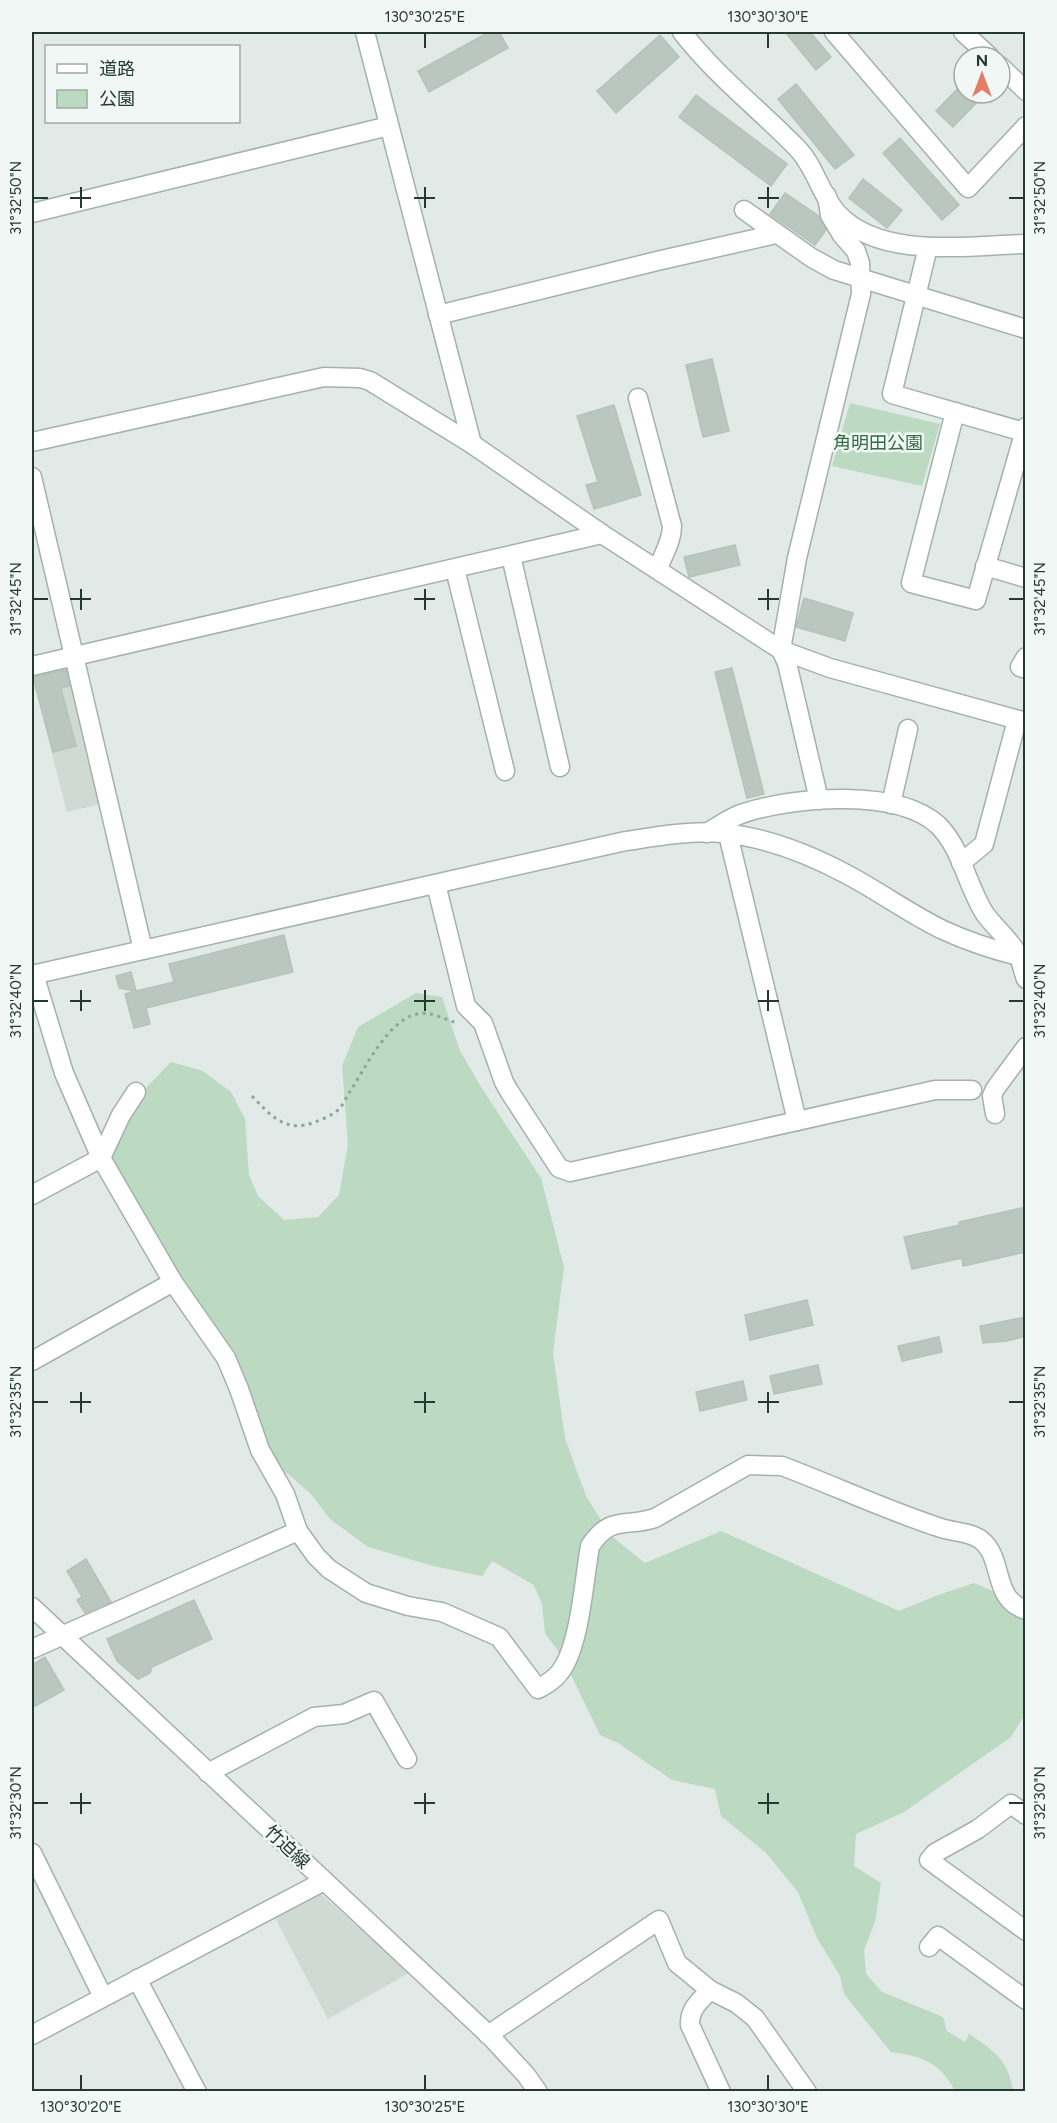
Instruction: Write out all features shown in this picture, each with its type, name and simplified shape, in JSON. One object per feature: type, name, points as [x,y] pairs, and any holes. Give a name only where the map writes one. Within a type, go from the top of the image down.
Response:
[{"type":"street","points":[[365,32],[472,444]]},
{"type":"street","points":[[682,32],[701,57],[799,149],[837,213],[866,234],[884,240],[928,247],[1026,244]]},
{"type":"street","points":[[834,32],[968,188],[1026,126]]},
{"type":"street","points":[[963,32],[977,45]]},
{"type":"street","points":[[1012,78],[1026,91]]},
{"type":"street","points":[[32,213],[389,126]]},
{"type":"street","points":[[819,800],[787,663],[781,650],[798,558],[861,294],[862,279],[856,250],[842,235],[830,215],[827,196]]},
{"type":"street","points":[[744,210],[776,234],[834,270],[1026,329]]},
{"type":"street","points":[[438,315],[776,234]]},
{"type":"street","points":[[928,247],[892,394],[1025,430],[976,600],[911,584],[955,412]]},
{"type":"street","points":[[32,442],[324,377],[340,376],[370,381],[472,444],[602,534],[781,650],[830,668],[1021,721],[984,844],[961,863]]},
{"type":"street","points":[[638,398],[672,526],[671,542],[665,549],[658,569]]},
{"type":"street","points":[[32,477],[143,950]]},
{"type":"street","points":[[32,666],[602,534]]},
{"type":"street","points":[[511,556],[560,767]]},
{"type":"street","points":[[985,566],[1026,578]]},
{"type":"street","points":[[455,569],[505,771]]},
{"type":"street","points":[[1026,657],[1020,667],[1026,669]]},
{"type":"street","points":[[891,804],[908,729]]},
{"type":"street","points":[[707,833],[747,812],[819,800],[852,798],[891,804],[922,815],[937,824],[948,837],[972,891],[986,915],[1022,957],[1026,979]]},
{"type":"street","points":[[1022,957],[994,950],[943,930],[849,875],[805,854],[753,839],[707,833],[621,842],[33,974],[64,1073],[101,1158],[173,1282],[226,1358],[260,1450],[285,1494],[298,1531],[316,1556],[329,1569],[366,1593],[408,1606],[442,1612],[499,1637],[538,1689],[550,1682],[561,1671],[571,1653],[590,1546],[598,1533],[614,1524],[643,1522],[655,1518],[748,1465],[782,1466],[942,1528],[979,1538],[991,1550],[1001,1588],[1015,1607],[1026,1610]]},
{"type":"street","points":[[728,834],[797,1121]]},
{"type":"street","points":[[436,884],[466,1006],[483,1023],[509,1091],[559,1167],[570,1172],[935,1090],[972,1090]]},
{"type":"street","points":[[995,1114],[992,1096],[994,1089],[1026,1047]]},
{"type":"street","points":[[32,1196],[101,1158],[121,1115],[136,1092]]},
{"type":"street","points":[[32,1361],[173,1282]]},
{"type":"street","points":[[32,1649],[298,1531]]},
{"type":"street","name":"竹迫線","points":[[32,1607],[488,2035],[538,2091]]},
{"type":"street","points":[[208,1773],[314,1718],[344,1714],[374,1701],[407,1759]]},
{"type":"street","points":[[1026,1815],[1011,1804],[978,1829],[935,1853],[929,1860],[1026,1931]]},
{"type":"street","points":[[32,1853],[104,1997]]},
{"type":"street","points":[[32,2035],[324,1881]]},
{"type":"street","points":[[488,2035],[659,1920],[677,1963],[710,1990],[736,2003],[755,2018],[807,2091]]},
{"type":"street","points":[[929,1947],[938,1936],[1026,2000]]},
{"type":"street","points":[[137,1979],[197,2091]]},
{"type":"street","points":[[710,1990],[693,2008],[689,2016],[690,2025],[721,2091]]},
{"type":"path","points":[[252,1096],[272,1117],[287,1124],[304,1126],[323,1119],[339,1108],[371,1056],[397,1023],[415,1014],[426,1013],[457,1023],[475,1015]]},
{"type":"shaded area","points":[[70,667],[105,803],[67,812],[32,676]]},
{"type":"shaded area","points":[[319,1892],[409,1973],[328,2019],[273,1914]]},
{"type":"green space","name":"角明田公園","points":[[850,403],[940,424],[922,486],[832,466]]},
{"type":"green space","points":[[416,993],[442,997],[460,1051],[541,1178],[564,1267],[553,1353],[565,1438],[586,1496],[610,1535],[645,1563],[721,1531],[899,1611],[974,1583],[1025,1605],[1025,1714],[1011,1737],[904,1812],[856,1834],[854,1866],[881,1883],[875,1922],[864,1950],[866,1974],[882,1992],[943,2017],[947,2031],[965,2042],[969,2034],[986,2046],[1008,2071],[1013,2091],[955,2091],[943,2073],[929,2062],[921,2058],[891,2052],[844,1994],[840,1976],[817,1938],[798,1892],[766,1853],[721,1816],[715,1789],[672,1780],[618,1743],[600,1735],[563,1658],[545,1633],[542,1604],[534,1585],[492,1561],[482,1576],[433,1566],[368,1547],[330,1519],[310,1493],[287,1473],[278,1473],[160,1248],[113,1172],[110,1150],[142,1092],[171,1062],[203,1071],[231,1092],[245,1119],[249,1175],[258,1196],[284,1220],[318,1217],[339,1195],[348,1144],[342,1066],[358,1027]]},
{"type":"building","points":[[489,32],[499,32],[508,48],[429,92],[418,71]]},
{"type":"building","points":[[785,32],[810,32],[831,57],[816,70]]},
{"type":"building","points":[[660,35],[679,57],[616,113],[597,91]]},
{"type":"building","points":[[796,84],[854,155],[835,169],[778,99]]},
{"type":"building","points":[[952,94],[952,105],[974,105],[953,127],[936,111]]},
{"type":"building","points":[[696,95],[787,164],[771,186],[679,117]]},
{"type":"building","points":[[900,138],[959,205],[942,220],[883,153]]},
{"type":"building","points":[[863,179],[902,210],[887,228],[849,198]]},
{"type":"building","points":[[785,193],[819,216],[826,230],[815,245],[770,214]]},
{"type":"building","points":[[712,359],[729,431],[703,437],[686,365]]},
{"type":"building","points":[[614,405],[641,495],[594,509],[586,485],[598,482],[577,416]]},
{"type":"building","points":[[735,545],[740,565],[689,577],[684,557]]},
{"type":"building","points":[[804,598],[853,613],[845,641],[796,627]]},
{"type":"building","points":[[732,668],[764,794],[747,798],[715,672]]},
{"type":"building","points":[[66,670],[69,686],[61,688],[76,746],[53,752],[33,677]]},
{"type":"building","points":[[284,935],[293,972],[146,1008],[150,1024],[134,1028],[125,994],[135,991],[119,988],[116,976],[131,972],[136,991],[174,982],[169,964]]},
{"type":"building","points":[[1026,1207],[1026,1252],[963,1266],[962,1258],[912,1269],[904,1237]]},
{"type":"building","points":[[807,1300],[813,1325],[750,1340],[745,1315]]},
{"type":"building","points":[[1026,1317],[1026,1336],[1007,1341],[983,1343],[980,1326]]},
{"type":"building","points":[[939,1337],[942,1352],[902,1361],[898,1346]]},
{"type":"building","points":[[818,1365],[822,1384],[774,1394],[770,1376]]},
{"type":"building","points":[[743,1381],[747,1400],[700,1411],[696,1392]]},
{"type":"building","points":[[86,1559],[111,1602],[85,1613],[77,1600],[82,1597],[67,1571]]},
{"type":"building","points":[[194,1600],[212,1639],[152,1667],[150,1673],[138,1679],[117,1661],[107,1639]]},
{"type":"building","points":[[45,1657],[64,1690],[32,1708],[32,1665]]}]
